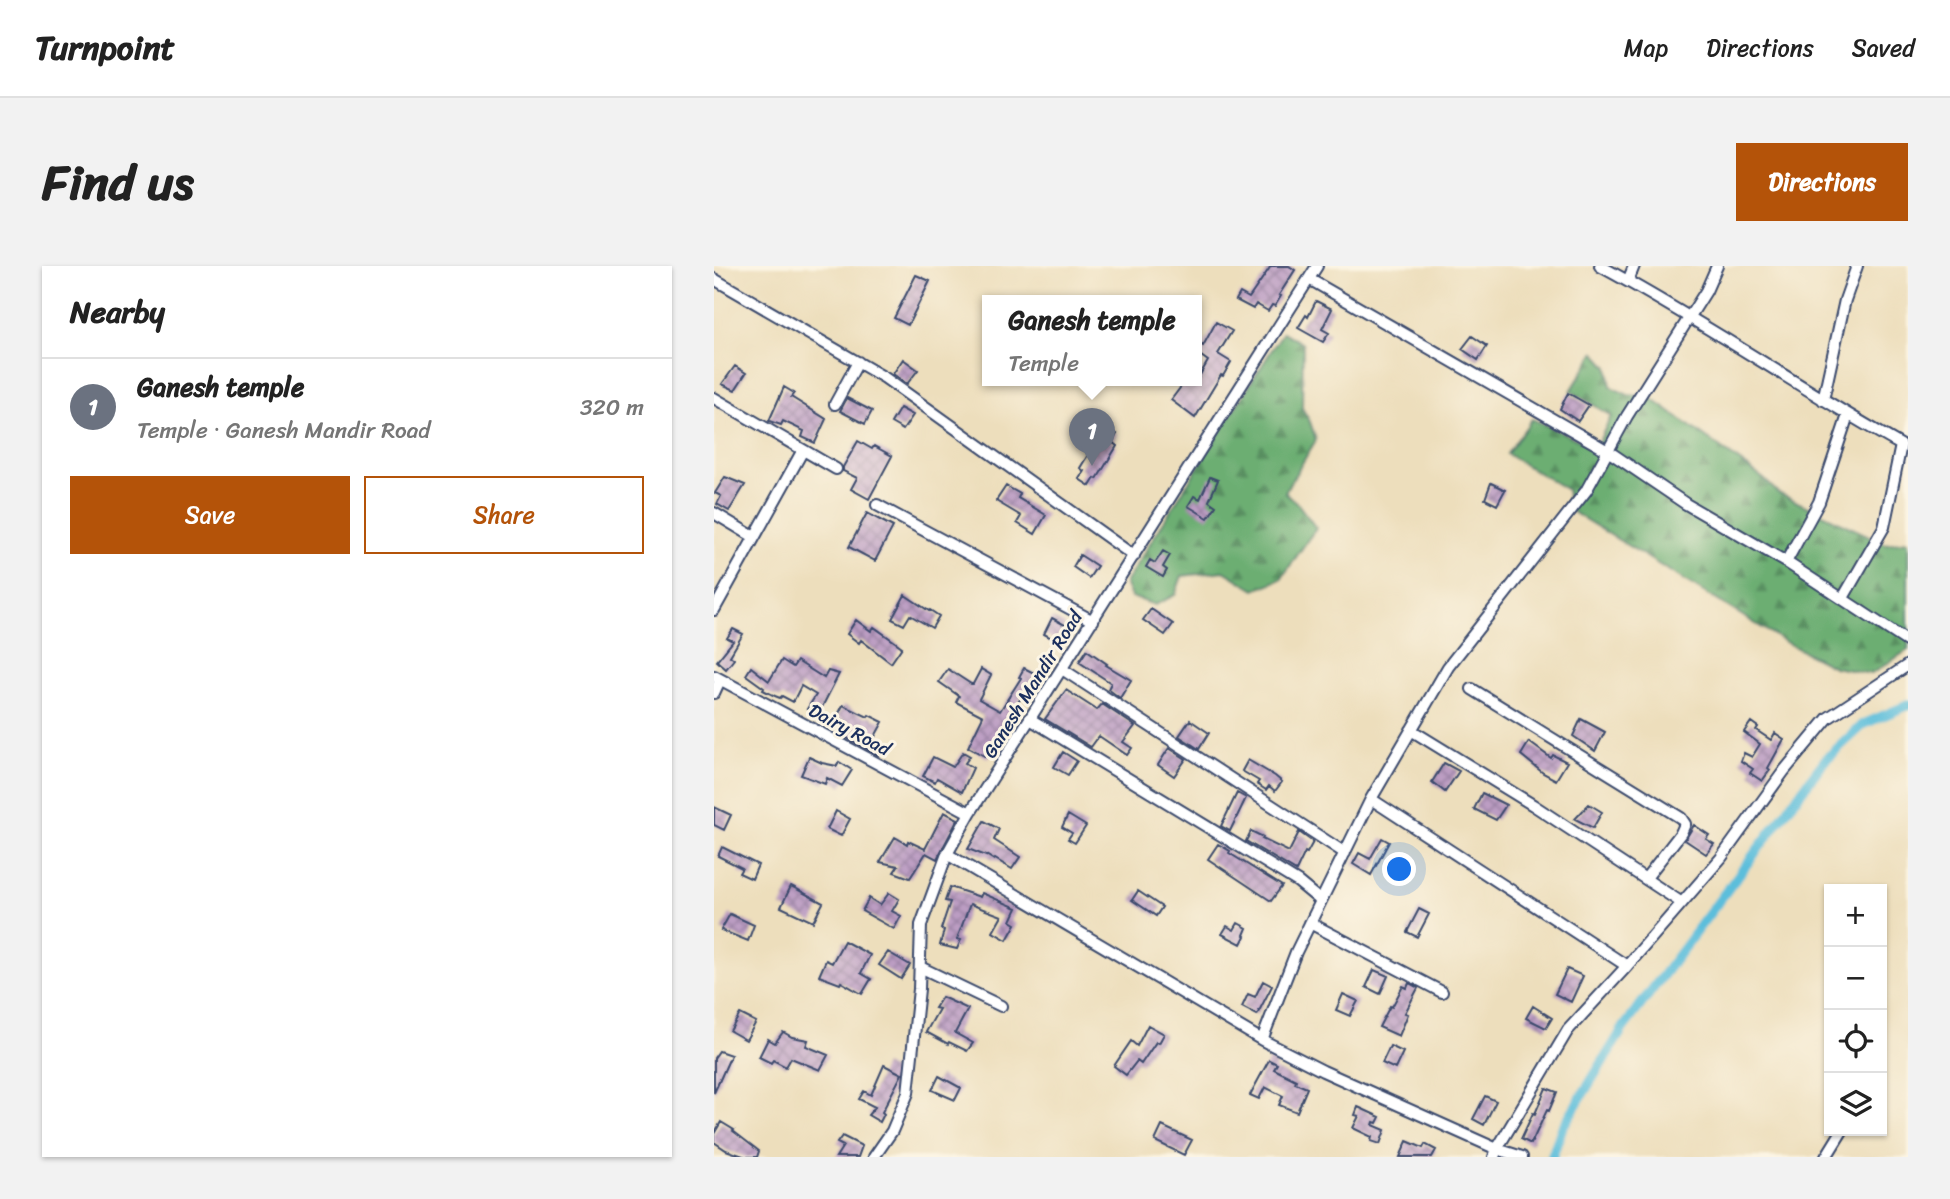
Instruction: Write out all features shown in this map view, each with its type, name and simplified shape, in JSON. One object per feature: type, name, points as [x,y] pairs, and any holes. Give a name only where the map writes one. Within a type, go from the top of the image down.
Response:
[{"type":"street","name":"Ganesh Mandir Road","points":[[874,1157],[892,1131],[908,1093],[920,967],[921,925],[947,854],[970,813],[1317,266]]},
{"type":"street","points":[[1600,266],[1690,316],[1823,400],[1902,444],[1884,527],[1843,598]]},
{"type":"street","points":[[1628,281],[1634,266]]},
{"type":"street","points":[[1262,1040],[1296,952],[1371,799],[1448,667],[1586,491],[1628,416],[1706,291],[1717,266]]},
{"type":"street","points":[[1823,400],[1845,300],[1857,266]]},
{"type":"street","points":[[714,279],[885,378],[1134,556]]},
{"type":"street","points":[[1309,279],[1608,451],[1686,504],[1786,562],[1908,642]]},
{"type":"street","points":[[835,404],[858,362]]},
{"type":"street","points":[[714,398],[836,469]]},
{"type":"street","points":[[1786,562],[1819,502],[1848,415]]},
{"type":"street","points":[[714,610],[803,450]]},
{"type":"street","points":[[877,505],[1093,621]]},
{"type":"street","points":[[714,513],[754,537]]},
{"type":"street","points":[[1495,1153],[1568,1030],[1721,858],[1784,771],[1828,718],[1908,665]]},
{"type":"street","points":[[1062,669],[1345,853]]},
{"type":"street","points":[[714,693],[717,678]]},
{"type":"street","name":"Dairy Road","points":[[717,678],[970,813]]},
{"type":"street","points":[[1472,689],[1681,818],[1685,824],[1681,833],[1646,878]]},
{"type":"street","points":[[1030,719],[1298,882],[1321,901]]},
{"type":"street","points":[[1411,730],[1534,805],[1682,903]]},
{"type":"street","points":[[1371,799],[1627,966]]},
{"type":"street","points":[[947,854],[1262,1040],[1495,1153],[1522,1157]]},
{"type":"street","points":[[1310,923],[1442,992]]},
{"type":"street","points":[[920,967],[1002,1006]]},
{"type":"street","points":[[1826,1157],[1839,1136]]},
{"type":"green space","points":[[1283,332],[1303,344],[1302,408],[1316,440],[1285,493],[1297,503],[1316,528],[1281,579],[1255,590],[1224,571],[1182,576],[1175,595],[1155,605],[1131,597],[1125,583]]},
{"type":"green space","points":[[1595,352],[1608,367],[1611,387],[1628,395],[1649,397],[1764,479],[1778,493],[1886,544],[1908,541],[1908,650],[1871,674],[1834,667],[1787,643],[1568,509],[1567,490],[1507,454],[1532,419],[1596,448],[1611,416],[1571,391]]},
{"type":"building","points":[[1271,266],[1289,266],[1295,270],[1275,306],[1272,305],[1268,311],[1256,304],[1253,309],[1236,300],[1240,293],[1249,298]]},
{"type":"building","points":[[916,275],[930,281],[908,325],[894,318]]},
{"type":"building","points":[[1316,301],[1332,309],[1322,329],[1329,333],[1323,342],[1298,328],[1306,315],[1308,317]]},
{"type":"building","points":[[1216,322],[1232,331],[1218,354],[1231,362],[1195,418],[1171,400],[1182,386],[1202,386],[1202,371],[1208,361],[1202,357],[1203,346]]},
{"type":"building","points":[[1472,336],[1487,346],[1478,360],[1462,349]]},
{"type":"building","points":[[903,359],[918,370],[907,384],[893,374]]},
{"type":"building","points":[[735,366],[746,373],[735,390],[722,384]]},
{"type":"building","points":[[784,387],[794,393],[791,397],[826,419],[815,443],[802,437],[804,431],[783,421],[781,425],[769,421]]},
{"type":"building","points":[[1568,393],[1589,405],[1578,421],[1560,409]]},
{"type":"building","points":[[847,398],[872,411],[865,424],[840,411]]},
{"type":"building","points":[[900,408],[913,415],[903,430],[891,423]]},
{"type":"building","points":[[1105,427],[1117,434],[1112,442],[1117,446],[1090,486],[1079,479],[1084,471],[1080,468]]},
{"type":"building","points":[[858,441],[892,456],[869,499],[851,489],[857,478],[843,471]]},
{"type":"building","points":[[725,477],[745,485],[729,511],[717,504],[721,496],[715,493]]},
{"type":"building","points":[[1210,477],[1218,480],[1209,501],[1216,506],[1208,518],[1188,506],[1194,496],[1200,499]]},
{"type":"building","points":[[1491,483],[1505,490],[1497,505],[1485,499]]},
{"type":"building","points":[[1006,486],[1020,494],[1018,498],[1046,515],[1035,534],[1017,523],[1021,516],[996,501]]},
{"type":"building","points":[[867,513],[893,527],[875,561],[849,547]]},
{"type":"building","points":[[1163,551],[1170,555],[1163,567],[1167,570],[1163,577],[1146,567],[1150,560],[1155,563]]},
{"type":"building","points":[[1080,555],[1097,566],[1089,578],[1073,567]]},
{"type":"building","points":[[905,595],[939,616],[932,628],[910,615],[904,625],[892,619]]},
{"type":"building","points":[[1151,609],[1173,624],[1165,635],[1143,620]]},
{"type":"building","points":[[1052,618],[1065,625],[1057,641],[1044,634]]},
{"type":"building","points":[[856,620],[871,631],[874,627],[902,647],[891,663],[861,640],[859,643],[847,634]]},
{"type":"building","points":[[733,629],[743,634],[730,656],[734,659],[726,669],[717,661],[733,641],[727,638]]},
{"type":"building","points":[[1087,650],[1131,680],[1120,698],[1108,689],[1111,683],[1079,662]]},
{"type":"building","points":[[782,660],[793,667],[797,661],[824,678],[828,671],[839,674],[819,713],[807,709],[816,695],[801,686],[793,702],[763,690],[764,688],[746,675],[751,667],[769,681]]},
{"type":"building","points":[[1024,668],[1036,674],[1028,688],[1030,689],[1024,698],[1022,696],[1010,716],[1016,719],[1010,730],[1004,727],[988,758],[968,747],[983,716],[956,702],[959,696],[939,682],[948,669],[973,684],[981,669],[991,675],[979,699],[1000,711],[1021,678],[1019,677]]},
{"type":"building","points":[[1066,690],[1097,710],[1102,704],[1135,726],[1123,742],[1132,748],[1127,755],[1099,736],[1091,747],[1045,719]]},
{"type":"building","points":[[843,705],[883,722],[873,740],[883,745],[878,755],[840,734],[845,721],[837,717]]},
{"type":"building","points":[[1581,719],[1605,732],[1595,751],[1573,736]]},
{"type":"building","points":[[1190,720],[1209,733],[1199,749],[1179,736]]},
{"type":"building","points":[[1751,722],[1758,727],[1756,730],[1771,740],[1775,733],[1784,739],[1762,781],[1750,773],[1753,769],[1741,761],[1744,753],[1752,757],[1760,744],[1744,732]]},
{"type":"building","points":[[1529,742],[1551,758],[1553,755],[1567,762],[1556,780],[1521,755]]},
{"type":"building","points":[[1169,748],[1186,759],[1174,776],[1158,765]]},
{"type":"building","points":[[963,752],[970,756],[965,763],[973,768],[962,792],[937,778],[935,782],[923,776],[933,757],[953,767]]},
{"type":"building","points":[[1063,752],[1077,761],[1068,775],[1054,767]]},
{"type":"building","points":[[809,757],[837,766],[839,762],[852,770],[842,786],[827,778],[825,784],[801,775]]},
{"type":"building","points":[[1248,760],[1282,782],[1275,791],[1269,786],[1266,790],[1257,784],[1259,781],[1242,771]]},
{"type":"building","points":[[1444,763],[1459,771],[1445,792],[1432,782]]},
{"type":"building","points":[[1237,793],[1246,798],[1230,831],[1221,826]]},
{"type":"building","points":[[1482,793],[1506,805],[1496,820],[1474,809]]},
{"type":"building","points":[[1589,804],[1602,812],[1593,828],[1575,819]]},
{"type":"building","points":[[714,807],[731,815],[724,830],[714,825]]},
{"type":"building","points":[[836,811],[850,819],[841,836],[827,829]]},
{"type":"building","points":[[944,812],[958,819],[937,859],[926,853],[910,878],[894,872],[898,866],[880,862],[895,837],[925,849]]},
{"type":"building","points":[[1068,815],[1086,826],[1075,843],[1068,839],[1072,833],[1062,827]]},
{"type":"building","points":[[984,821],[999,829],[994,840],[1020,857],[1012,869],[968,849]]},
{"type":"building","points":[[1694,825],[1709,835],[1706,839],[1714,844],[1706,854],[1685,840]]},
{"type":"building","points":[[1251,831],[1289,852],[1299,832],[1313,842],[1296,871],[1246,841]]},
{"type":"building","points":[[1382,838],[1389,842],[1371,875],[1353,864],[1359,853],[1370,859]]},
{"type":"building","points":[[1218,844],[1282,886],[1271,901],[1208,859]]},
{"type":"building","points":[[722,847],[758,865],[752,879],[739,873],[742,868],[718,856]]},
{"type":"building","points":[[791,886],[823,903],[813,922],[781,907]]},
{"type":"building","points":[[950,887],[980,897],[982,893],[1017,908],[1011,921],[1016,924],[1007,940],[993,932],[1002,916],[970,904],[957,939],[961,940],[957,949],[940,945],[944,930],[941,929],[950,902],[945,901]]},
{"type":"building","points":[[1138,891],[1162,907],[1156,916],[1132,900]]},
{"type":"building","points":[[889,893],[899,899],[892,911],[901,916],[894,929],[862,911],[869,898],[880,905]]},
{"type":"building","points":[[1419,909],[1429,914],[1417,937],[1407,932]]},
{"type":"building","points":[[730,914],[754,925],[748,941],[721,930]]},
{"type":"building","points":[[1238,923],[1247,928],[1241,944],[1222,934],[1227,926],[1234,930]]},
{"type":"building","points":[[844,941],[870,955],[861,973],[871,979],[862,994],[841,982],[840,984],[819,976],[826,960],[832,963]]},
{"type":"building","points":[[888,952],[910,965],[901,979],[879,965]]},
{"type":"building","points":[[1567,969],[1583,976],[1571,1002],[1555,994]]},
{"type":"building","points":[[1374,970],[1388,976],[1380,994],[1366,987]]},
{"type":"building","points":[[1263,981],[1272,986],[1257,1015],[1242,1007],[1248,994],[1255,997]]},
{"type":"building","points":[[1409,983],[1418,988],[1405,1013],[1408,1014],[1399,1036],[1379,1027],[1403,986],[1407,988]]},
{"type":"building","points":[[1343,994],[1358,1001],[1350,1016],[1336,1010]]},
{"type":"building","points":[[942,997],[968,1009],[955,1033],[973,1043],[967,1051],[926,1032],[939,1009],[935,1008]]},
{"type":"building","points":[[1533,1006],[1552,1018],[1546,1028],[1526,1018]]},
{"type":"building","points":[[740,1014],[756,1022],[746,1040],[730,1031]]},
{"type":"building","points":[[1148,1025],[1164,1034],[1141,1064],[1137,1061],[1126,1075],[1114,1066],[1131,1041],[1137,1046]]},
{"type":"building","points":[[783,1032],[808,1040],[806,1046],[828,1055],[820,1070],[791,1058],[786,1067],[759,1057],[768,1039],[775,1043]]},
{"type":"building","points":[[1390,1046],[1403,1052],[1395,1069],[1382,1063]]},
{"type":"building","points":[[719,1051],[731,1055],[714,1093],[714,1058]]},
{"type":"building","points":[[1269,1060],[1277,1064],[1274,1069],[1307,1088],[1297,1112],[1279,1105],[1283,1096],[1265,1087],[1259,1099],[1250,1095]]},
{"type":"building","points":[[884,1065],[902,1074],[882,1112],[884,1114],[880,1122],[868,1115],[875,1107],[859,1099],[864,1091],[871,1095]]},
{"type":"building","points":[[939,1076],[961,1088],[955,1100],[932,1090]]},
{"type":"building","points":[[1546,1088],[1557,1092],[1531,1144],[1521,1139]]},
{"type":"building","points":[[1485,1096],[1496,1101],[1484,1125],[1473,1119]]},
{"type":"building","points":[[1358,1107],[1380,1117],[1373,1125],[1385,1130],[1380,1144],[1353,1128],[1359,1116],[1355,1115]]},
{"type":"building","points":[[721,1122],[759,1151],[757,1157],[746,1157],[726,1150],[714,1142],[714,1134]]},
{"type":"building","points":[[1162,1126],[1192,1140],[1184,1155],[1155,1141]]},
{"type":"building","points":[[842,1136],[862,1146],[858,1157],[836,1157],[843,1146],[837,1143]]},
{"type":"building","points":[[1407,1141],[1423,1148],[1425,1144],[1436,1150],[1432,1157],[1400,1157]]},
{"type":"waterway","points":[[1552,1157],[1562,1128],[1624,1027],[1825,760],[1864,724],[1908,705]]},
{"type":"place","name":"Ganesh temple","points":[[1092,466]]}]
